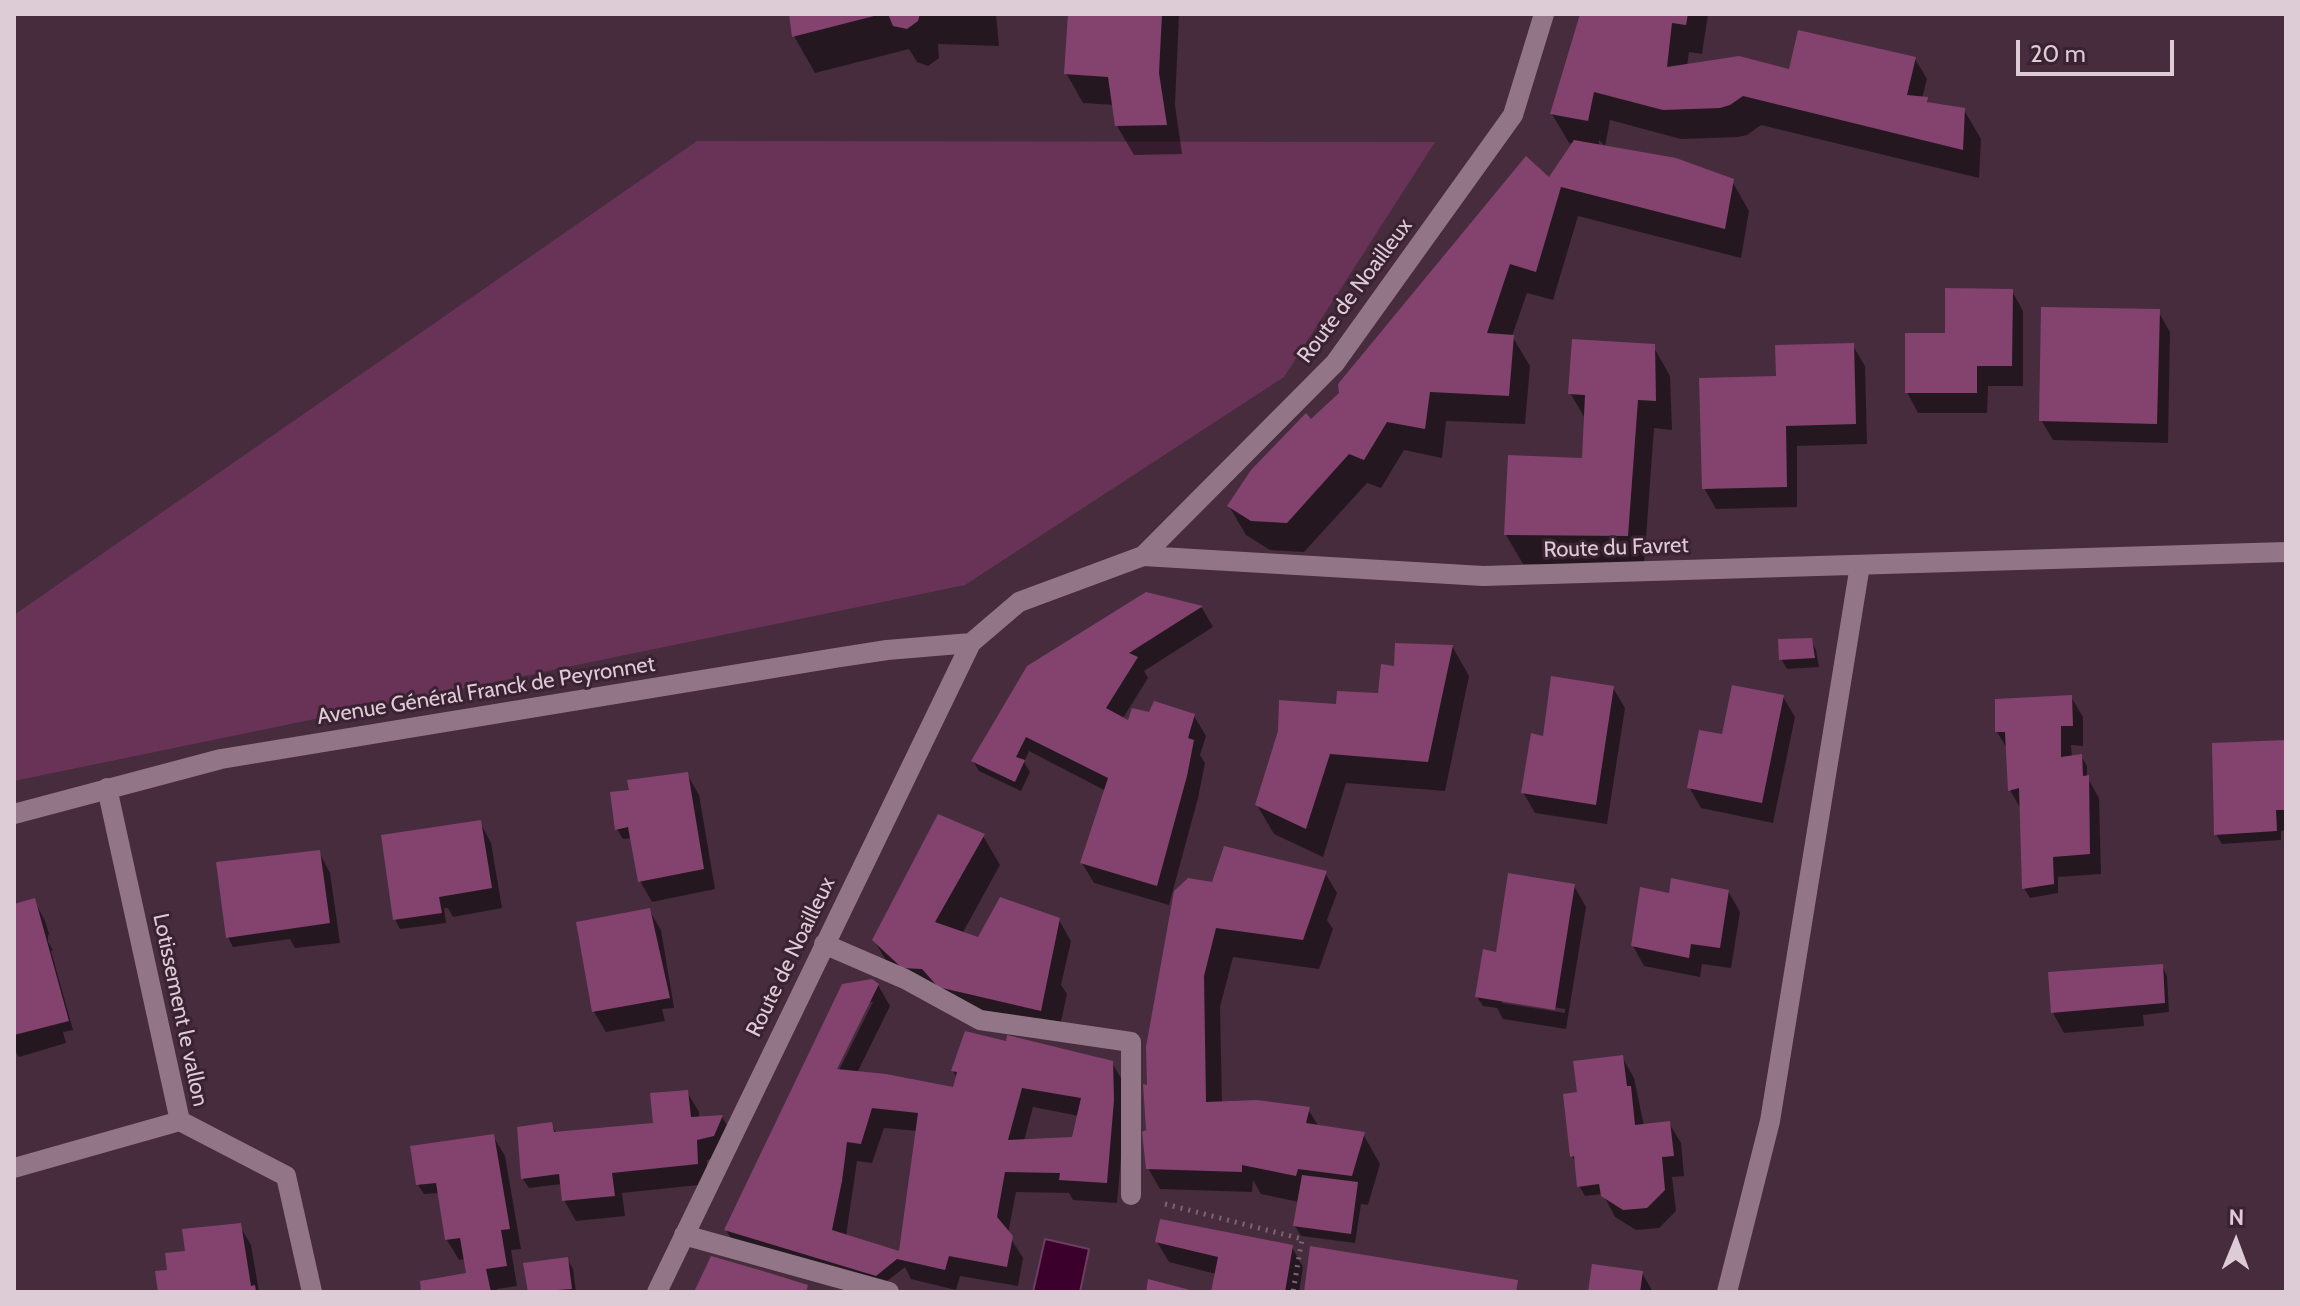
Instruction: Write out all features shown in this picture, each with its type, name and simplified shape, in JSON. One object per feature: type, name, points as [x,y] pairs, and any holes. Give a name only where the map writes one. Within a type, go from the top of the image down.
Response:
[{"type":"street","name":"Route de Noailleux","points":[[1143,556],[1335,363],[1513,115],[1544,14]]},
{"type":"street","name":"Route du Favret","points":[[971,643],[1019,602],[1143,556],[1483,576],[2286,552]]},
{"type":"street","points":[[1727,1292],[1770,1121],[1860,565]]},
{"type":"street","name":"Route de Noailleux","points":[[657,1292],[971,643]]},
{"type":"street","name":"Avenue Général Franck de Peyronnet","points":[[14,814],[221,759],[835,658],[971,643]]},
{"type":"street","name":"Lotissement le vallon","points":[[14,1168],[180,1121],[107,788]]},
{"type":"street","points":[[824,944],[905,979],[980,1020],[1131,1042],[1131,1195]]},
{"type":"street","points":[[180,1121],[286,1176],[312,1292]]},
{"type":"street","points":[[684,1235],[889,1292]]},
{"type":"path","points":[[1131,1195],[1302,1239],[1293,1292]]},
{"type":"shaded area","points":[[697,141],[1435,142],[1284,377],[965,585],[14,781],[14,615]]},
{"type":"shaded area","points":[[1045,1239],[1089,1249],[1080,1292],[1033,1292]]},
{"type":"building","points":[[789,14],[878,14],[878,15],[792,37]]},
{"type":"building","points":[[888,14],[920,14],[918,21],[907,29],[893,26]]},
{"type":"building","points":[[1068,14],[1162,14],[1159,73],[1167,125],[1115,126],[1108,77],[1064,74]]},
{"type":"building","points":[[1580,14],[1688,14],[1686,25],[1672,23],[1667,67],[1739,56],[1789,69],[1798,30],[1916,57],[1907,95],[1928,97],[1927,102],[1965,108],[1963,150],[1743,96],[1720,108],[1663,110],[1594,92],[1588,121],[1550,114]]},
{"type":"building","points":[[1574,140],[1676,158],[1734,179],[1725,229],[1561,187],[1536,272],[1510,264],[1487,333],[1514,335],[1509,396],[1430,392],[1425,429],[1387,422],[1364,460],[1349,454],[1287,523],[1251,521],[1227,506],[1251,470],[1306,413],[1311,419],[1339,393],[1338,384],[1526,156],[1549,177]]},
{"type":"building","points":[[1945,288],[2013,289],[2012,366],[1977,366],[1977,393],[1905,393],[1905,333],[1945,333]]},
{"type":"building","points":[[2041,307],[2160,309],[2157,424],[2039,421]]},
{"type":"building","points":[[1572,339],[1655,344],[1656,401],[1638,400],[1628,536],[1504,535],[1508,455],[1582,458],[1585,395],[1568,394]]},
{"type":"building","points":[[1854,343],[1856,424],[1786,426],[1787,487],[1702,489],[1699,378],[1776,376],[1775,345]]},
{"type":"building","points":[[1146,592],[1203,606],[1129,653],[1138,657],[1106,708],[1128,720],[1132,708],[1149,712],[1154,701],[1195,714],[1188,738],[1194,740],[1187,776],[1157,886],[1080,863],[1108,778],[1026,737],[1016,757],[1025,760],[1015,782],[971,761],[1027,666]]},
{"type":"building","points":[[1812,638],[1815,658],[1779,660],[1778,639]]},
{"type":"building","points":[[1395,643],[1453,645],[1428,762],[1330,754],[1306,829],[1255,805],[1278,731],[1279,700],[1336,704],[1337,691],[1378,693],[1381,664],[1394,666]]},
{"type":"building","points":[[1551,676],[1614,686],[1596,805],[1521,793],[1531,733],[1543,736]]},
{"type":"building","points":[[1732,685],[1784,695],[1762,803],[1687,788],[1699,730],[1722,734]]},
{"type":"building","points":[[2072,695],[2073,726],[2061,726],[2061,757],[2082,754],[2083,776],[2089,775],[2090,854],[2053,857],[2054,884],[2022,889],[2019,788],[2008,791],[2005,732],[1995,732],[1995,699]]},
{"type":"building","points":[[2286,740],[2286,810],[2276,810],[2277,831],[2214,835],[2212,743]]},
{"type":"building","points":[[688,772],[704,869],[638,882],[628,827],[615,830],[610,792],[629,790],[627,780]]},
{"type":"building","points":[[938,814],[985,834],[935,922],[978,937],[1000,897],[1060,918],[1041,1011],[938,987],[922,969],[902,968],[872,940]]},
{"type":"building","points":[[481,820],[492,888],[439,897],[442,913],[393,920],[381,835]]},
{"type":"building","points":[[1224,846],[1327,871],[1303,940],[1216,928],[1204,976],[1206,1102],[1257,1100],[1310,1107],[1306,1123],[1365,1132],[1352,1176],[1298,1169],[1296,1176],[1242,1165],[1242,1172],[1146,1169],[1142,1132],[1146,1130],[1143,1084],[1147,1085],[1146,1047],[1174,891],[1188,878],[1212,882]]},
{"type":"building","points":[[320,850],[330,923],[226,938],[216,862]]},
{"type":"building","points":[[1508,873],[1575,884],[1555,1010],[1475,997],[1483,949],[1496,952]]},
{"type":"building","points":[[1671,878],[1729,890],[1720,948],[1691,944],[1689,958],[1631,946],[1640,887],[1669,893]]},
{"type":"building","points":[[35,898],[69,1021],[14,1035],[14,904]]},
{"type":"building","points":[[650,908],[670,998],[592,1012],[576,922]]},
{"type":"building","points":[[2163,964],[2165,1003],[2051,1013],[2048,972]]},
{"type":"building","points":[[872,979],[879,984],[837,1069],[886,1074],[953,1087],[957,1072],[951,1071],[965,1031],[1006,1041],[1007,1035],[1113,1061],[1114,1100],[1107,1183],[1059,1180],[1060,1173],[1005,1172],[997,1217],[1013,1236],[1007,1267],[949,1256],[945,1270],[897,1259],[876,1276],[724,1230],[842,984]],"holes":[[[1022,1088],[1081,1098],[1072,1137],[1008,1140]],[[872,1108],[918,1113],[899,1251],[832,1230],[847,1142],[861,1144]]]},
{"type":"building","points":[[1623,1055],[1627,1086],[1631,1086],[1635,1125],[1670,1121],[1674,1156],[1662,1157],[1665,1190],[1647,1208],[1623,1210],[1601,1196],[1599,1184],[1577,1187],[1574,1156],[1570,1157],[1563,1094],[1577,1092],[1573,1061]]},
{"type":"building","points":[[688,1090],[691,1117],[723,1115],[714,1136],[697,1140],[698,1164],[612,1173],[615,1196],[562,1201],[559,1174],[521,1179],[517,1127],[552,1122],[554,1132],[653,1123],[650,1093]]},
{"type":"building","points":[[494,1134],[510,1229],[501,1230],[507,1266],[486,1269],[491,1292],[421,1292],[420,1281],[466,1273],[460,1238],[445,1240],[436,1183],[416,1185],[410,1146]]},
{"type":"building","points":[[1302,1175],[1358,1182],[1351,1234],[1293,1226]]},
{"type":"building","points":[[1160,1219],[1293,1245],[1285,1292],[1211,1292],[1218,1257],[1155,1242]]},
{"type":"building","points":[[241,1223],[251,1286],[255,1285],[256,1292],[158,1292],[155,1271],[167,1270],[165,1253],[185,1251],[182,1229]]},
{"type":"building","points":[[1310,1246],[1518,1280],[1516,1292],[1304,1292]]},
{"type":"building","points":[[711,1256],[808,1285],[806,1292],[694,1292]]},
{"type":"building","points":[[568,1257],[572,1289],[528,1292],[523,1263]]},
{"type":"building","points":[[1592,1264],[1643,1271],[1640,1292],[1588,1292]]},
{"type":"building","points":[[1148,1279],[1194,1291],[1194,1292],[1146,1292]]}]
